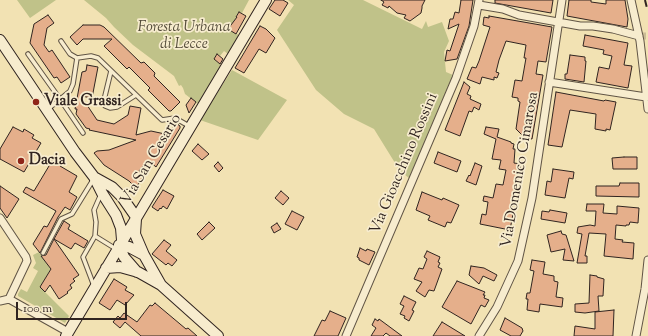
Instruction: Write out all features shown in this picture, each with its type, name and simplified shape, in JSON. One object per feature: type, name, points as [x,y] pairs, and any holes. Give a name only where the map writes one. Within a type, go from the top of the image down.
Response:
[{"type":"main road","name":"Via San Cesario","points":[[67,334],[266,0]]},
{"type":"main road","points":[[0,40],[46,110],[94,177],[116,215],[121,228],[120,245],[124,257],[138,272]]},
{"type":"main road","points":[[94,177],[112,187],[122,197],[136,217],[135,234],[144,255],[161,285]]},
{"type":"main road","points":[[116,215],[126,219],[136,217]]},
{"type":"main road","points":[[120,245],[129,247],[144,255]]},
{"type":"main road","points":[[106,268],[120,267],[138,272],[161,285],[218,336]]},
{"type":"street","name":"Via Domenico Cimarosa","points":[[479,336],[496,307],[518,261],[532,198],[562,0]]},
{"type":"street","points":[[631,0],[639,36],[648,108]]},
{"type":"street","points":[[479,2],[520,15],[580,26],[613,29],[639,36]]},
{"type":"street","name":"Via Gioacchino Rossini","points":[[346,336],[456,78],[472,32],[479,2]]},
{"type":"street","points":[[549,82],[646,97]]},
{"type":"street","points":[[0,218],[28,261],[8,299]]},
{"type":"street","points":[[636,336],[645,289],[648,260]]},
{"type":"street","points":[[0,301],[8,299],[67,334]]},
{"type":"lane","points":[[61,41],[70,54],[77,58],[91,56],[98,58],[162,120],[175,118],[190,127]]},
{"type":"lane","points":[[28,54],[82,133]]},
{"type":"lane","points":[[46,110],[70,91],[73,84],[77,58]]},
{"type":"lane","points":[[111,71],[104,100],[105,106],[110,108],[117,107],[136,95]]},
{"type":"lane","points":[[43,253],[61,220],[72,214],[94,177]]},
{"type":"lane","points":[[95,287],[83,257],[95,236],[96,222],[94,210],[102,193]]},
{"type":"lane","points":[[95,236],[120,245]]},
{"type":"green space","points":[[17,0],[56,0],[30,18]]},
{"type":"green space","name":"Foresta Urbana di Lecce","points":[[84,0],[249,0],[242,13],[239,12],[236,16],[239,18],[228,29],[239,35],[228,54],[224,51],[220,56],[217,54],[214,59],[221,65],[198,104],[185,94],[183,88],[181,85],[179,86],[174,76],[133,45],[106,18]]},
{"type":"green space","points":[[288,0],[363,0],[422,29],[426,21],[428,27],[442,22],[449,41],[444,52],[446,72],[453,75],[409,178],[400,171],[374,129],[344,114],[316,90],[277,30],[294,5]]},
{"type":"green space","points":[[232,70],[287,100],[258,140],[200,120]]},
{"type":"green space","points":[[39,252],[51,269],[40,287],[69,316],[65,323],[18,296],[21,289],[27,292],[38,271],[33,268],[36,263],[33,255]]},
{"type":"building","points":[[275,0],[283,0],[288,3],[280,16],[269,9]]},
{"type":"building","points":[[381,0],[425,0],[421,13],[410,21],[404,18],[406,15],[397,13],[389,6],[388,8],[382,5],[384,2]]},
{"type":"building","points":[[461,0],[473,0],[469,26],[457,59],[445,61],[447,50],[450,51],[459,24],[448,29],[450,19],[453,19],[455,12],[459,13]]},
{"type":"building","points":[[495,0],[553,0],[551,13],[495,3]]},
{"type":"building","points":[[569,0],[591,0],[591,2],[606,4],[606,0],[625,0],[628,19],[627,27],[567,16]]},
{"type":"building","points":[[239,12],[246,16],[236,34],[228,29]]},
{"type":"building","points":[[48,15],[54,23],[47,28],[44,45],[49,52],[52,50],[70,77],[61,83],[57,77],[54,78],[30,43],[34,24]]},
{"type":"building","points":[[489,16],[552,27],[546,62],[538,61],[536,74],[543,75],[532,139],[525,138],[516,129],[520,102],[518,101],[518,98],[512,97],[515,80],[522,81],[526,58],[524,58],[526,45],[506,41],[496,72],[499,73],[497,78],[494,77],[494,80],[482,77],[480,84],[467,79],[472,67],[476,68],[479,61],[490,27],[483,25],[484,17],[489,18]]},
{"type":"building","points":[[83,25],[100,25],[104,27],[141,63],[144,62],[155,73],[154,76],[180,102],[171,111],[169,111],[148,90],[150,88],[129,67],[127,69],[104,46],[112,39],[83,39],[77,45],[70,37]]},
{"type":"building","points":[[260,26],[266,29],[275,38],[266,53],[259,49],[244,73],[235,68]]},
{"type":"building","points":[[585,35],[628,43],[624,65],[632,66],[628,88],[596,82],[599,67],[609,69],[612,56],[603,54],[604,50],[583,46]]},
{"type":"building","points":[[217,54],[223,59],[220,64],[214,59]]},
{"type":"building","points":[[570,55],[585,57],[584,82],[565,79]]},
{"type":"building","points":[[87,65],[98,67],[92,98],[81,96],[97,120],[114,124],[128,115],[130,106],[141,108],[136,135],[151,131],[165,134],[166,131],[170,132],[176,123],[180,126],[156,167],[148,160],[139,171],[145,173],[136,188],[129,181],[104,165],[94,153],[97,151],[109,150],[136,140],[89,130],[90,129],[86,128],[76,114],[77,109],[75,109],[82,72],[86,71]]},
{"type":"building","points":[[464,82],[470,87],[467,94],[471,96],[470,99],[481,104],[479,110],[474,107],[472,112],[469,111],[460,136],[445,130]]},
{"type":"building","points":[[556,92],[616,102],[610,130],[606,129],[606,131],[595,129],[596,114],[570,110],[562,147],[548,145]]},
{"type":"building","points":[[191,98],[196,102],[189,113],[186,105]]},
{"type":"building","points":[[13,127],[23,132],[24,129],[34,135],[32,138],[41,143],[24,172],[0,159],[0,149]]},
{"type":"building","points":[[486,127],[499,129],[497,137],[514,144],[514,163],[521,164],[511,213],[513,214],[510,230],[480,224],[482,214],[486,215],[488,202],[483,201],[484,196],[493,198],[496,184],[503,185],[506,170],[499,169],[501,160],[492,159],[496,139],[484,134]]},
{"type":"building","points":[[198,144],[209,154],[202,160],[192,151]]},
{"type":"building","points":[[438,152],[461,161],[457,172],[434,163]]},
{"type":"building","points":[[55,156],[63,161],[60,166],[77,176],[69,192],[77,197],[70,210],[65,207],[58,217],[40,253],[33,244],[44,226],[47,227],[56,211],[23,192],[26,187],[34,191]]},
{"type":"building","points":[[637,157],[637,169],[613,169],[612,158]]},
{"type":"building","points":[[218,162],[223,168],[219,172],[214,166]]},
{"type":"building","points":[[475,163],[482,166],[476,185],[466,181],[469,175],[470,176]]},
{"type":"building","points":[[553,169],[574,172],[573,179],[569,178],[565,198],[545,195],[547,181],[551,182]]},
{"type":"building","points":[[620,183],[639,183],[639,197],[596,196],[596,186],[619,186]]},
{"type":"building","points":[[0,186],[19,199],[7,218],[0,208]]},
{"type":"building","points":[[163,190],[174,196],[167,209],[163,206],[158,211],[152,207]]},
{"type":"building","points":[[281,191],[289,198],[283,205],[275,198]]},
{"type":"building","points":[[422,192],[442,200],[443,198],[459,205],[451,223],[447,222],[445,227],[428,220],[430,216],[416,210]]},
{"type":"building","points":[[587,204],[604,204],[603,213],[617,214],[617,206],[639,208],[638,223],[630,222],[629,225],[626,226],[616,225],[615,239],[623,240],[622,242],[634,243],[633,259],[604,256],[606,234],[589,233],[585,256],[587,256],[587,263],[577,263],[582,234],[577,233],[578,227],[590,225],[595,226],[596,211],[586,211]]},
{"type":"building","points":[[550,210],[567,213],[565,223],[541,219],[542,211],[549,212]]},
{"type":"building","points":[[292,211],[304,217],[297,230],[285,224]]},
{"type":"building","points":[[64,221],[70,225],[68,229],[88,241],[84,248],[75,243],[71,249],[54,239]]},
{"type":"building","points":[[209,222],[215,228],[202,240],[197,234]]},
{"type":"building","points":[[277,223],[281,229],[274,233],[271,227]]},
{"type":"building","points":[[561,231],[562,234],[566,235],[574,261],[563,260],[565,249],[551,252],[547,235]]},
{"type":"building","points":[[54,239],[79,275],[73,279],[75,281],[70,285],[72,288],[67,292],[68,293],[59,299],[50,285],[45,292],[40,287],[51,269],[41,256],[46,255]]},
{"type":"building","points":[[164,240],[171,245],[166,251],[177,260],[172,266],[168,263],[166,265],[152,254]]},
{"type":"building","points":[[360,248],[366,251],[367,249],[375,252],[369,265],[359,260],[357,257]]},
{"type":"building","points":[[427,251],[440,257],[438,267],[442,269],[434,291],[429,290],[425,297],[416,291],[422,282],[414,279],[419,268],[423,269],[427,259],[424,257]]},
{"type":"building","points":[[532,260],[545,262],[543,274],[554,276],[554,281],[558,282],[556,297],[563,298],[562,307],[540,304],[539,312],[527,310],[527,293],[530,293],[534,271],[530,270]]},
{"type":"building","points":[[471,266],[484,268],[497,275],[494,281],[483,276],[479,284],[469,275]]},
{"type":"building","points":[[590,275],[604,279],[603,296],[598,296],[599,311],[585,313],[575,312],[575,304],[589,303]]},
{"type":"building","points":[[114,279],[127,287],[125,290],[134,295],[125,305],[117,300],[110,310],[99,303]]},
{"type":"building","points":[[457,281],[485,292],[483,295],[485,295],[484,298],[489,300],[485,307],[481,305],[471,324],[442,307]]},
{"type":"building","points":[[404,296],[416,302],[412,310],[414,311],[409,321],[404,318],[405,316],[400,314],[404,306],[400,304]]},
{"type":"building","points":[[155,303],[186,329],[188,328],[197,336],[141,336],[125,322],[120,328],[113,322],[118,316],[120,318],[124,313],[137,322],[150,305],[152,306]]},
{"type":"building","points":[[614,310],[613,336],[574,336],[575,326],[595,329],[595,312]]},
{"type":"building","points":[[330,311],[346,318],[338,336],[314,336],[322,320],[325,321]]},
{"type":"building","points":[[505,318],[522,328],[523,331],[520,336],[511,336],[500,330]]},
{"type":"building","points":[[375,319],[378,321],[379,319],[402,336],[390,336],[386,333],[383,336],[371,336],[376,328],[372,325]]},
{"type":"building","points":[[442,322],[465,336],[433,336]]},
{"type":"tunnel","points":[[639,36],[648,36]]},
{"type":"railway","points":[[645,0],[648,12]]},
{"type":"place","name":"Viale Grassi","points":[[36,102]]},
{"type":"place","name":"Dacia","points":[[21,161]]}]
